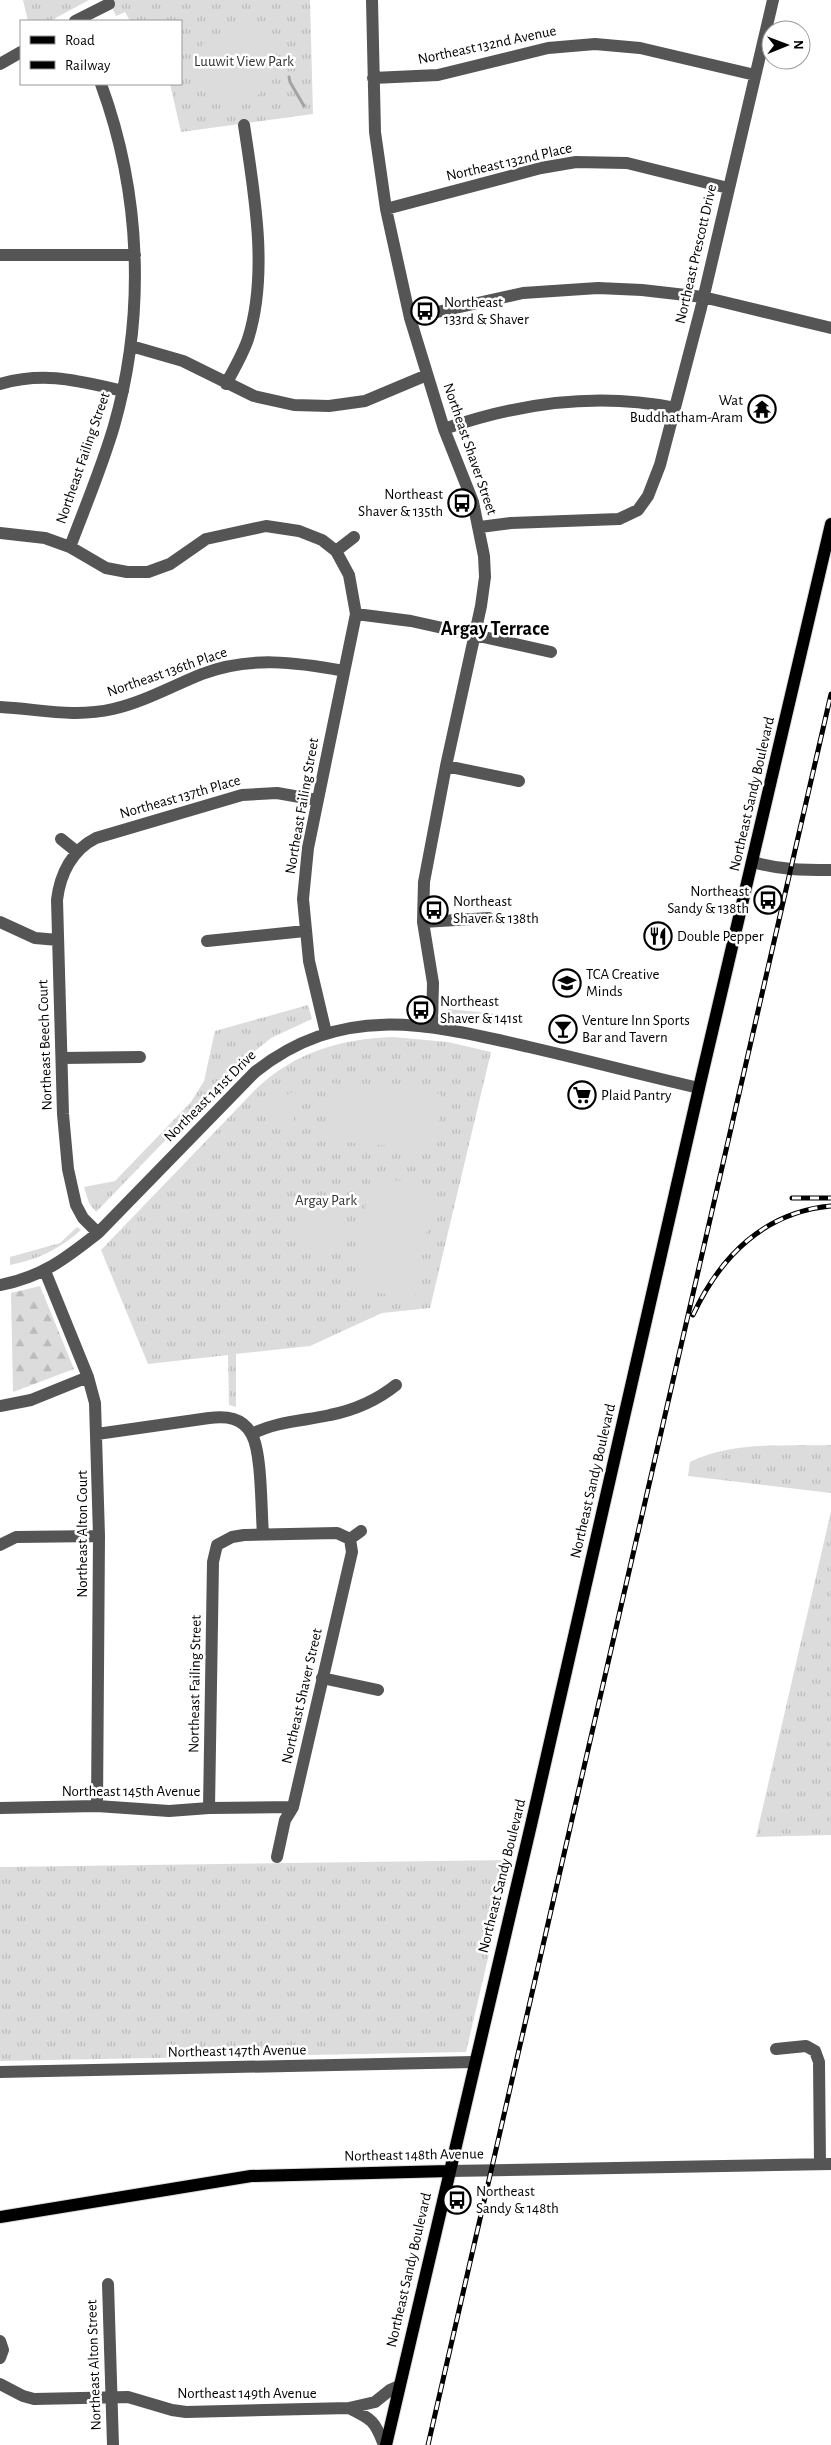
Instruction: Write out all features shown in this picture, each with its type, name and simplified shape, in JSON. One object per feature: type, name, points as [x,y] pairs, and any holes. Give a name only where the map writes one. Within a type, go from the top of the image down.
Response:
[{"type":"main road","name":"Northeast Sandy Boulevard","points":[[385,2445],[531,1825],[699,1088],[831,524]]},
{"type":"main road","name":"Northeast 148th Avenue","points":[[0,2218],[251,2176],[449,2171]]},
{"type":"street","name":"Northeast Shaver Street","points":[[372,0],[375,132],[386,210],[410,318],[427,375],[444,429],[474,502],[480,527],[485,578],[475,635],[428,856],[422,903],[422,922],[433,983],[432,1027]]},
{"type":"street","name":"Northeast Prescott Drive","points":[[480,527],[511,523],[619,519],[638,510],[653,485],[703,297],[773,0]]},
{"type":"street","points":[[77,20],[109,4]]},
{"type":"street","name":"Northeast 132nd Avenue","points":[[373,78],[438,75],[548,48],[595,44],[640,48],[755,75]]},
{"type":"street","points":[[0,64],[20,53]]},
{"type":"street","name":"Northeast Failing Street","points":[[70,547],[104,457],[123,391],[131,346],[135,307],[136,255],[125,172],[120,144],[101,85]]},
{"type":"street","points":[[226,384],[248,336],[256,285],[257,237],[255,198],[244,125]]},
{"type":"street","name":"Northeast 132nd Place","points":[[386,210],[541,168],[576,162],[627,163],[728,188]]},
{"type":"street","points":[[0,255],[136,255]]},
{"type":"street","points":[[410,318],[493,298],[555,290],[598,288],[642,290],[703,297],[831,328]]},
{"type":"street","points":[[131,346],[183,361],[226,384],[273,401],[294,405],[328,406],[365,401],[427,375]]},
{"type":"street","points":[[0,384],[37,376],[62,378],[123,391]]},
{"type":"street","points":[[444,429],[511,409],[546,403],[630,400],[675,408]]},
{"type":"street","points":[[0,533],[20,533],[45,538],[70,547],[106,568],[148,572],[170,564],[206,539],[266,526],[299,531],[322,540],[336,551],[349,575],[356,614],[411,621],[551,652]]},
{"type":"street","points":[[336,551],[354,537]]},
{"type":"street","name":"Northeast Failing Street","points":[[326,1033],[314,986],[305,932],[303,899],[305,869],[317,800],[356,614]]},
{"type":"street","name":"Northeast 136th Place","points":[[0,707],[65,714],[106,710],[146,698],[205,673],[249,663],[285,661],[344,671]]},
{"type":"street","points":[[446,766],[519,781]]},
{"type":"street","name":"Northeast 137th Place","points":[[77,852],[84,844],[96,838],[242,795],[277,793],[317,800]]},
{"type":"street","points":[[61,839],[77,852]]},
{"type":"street","name":"Northeast Beech Court","points":[[77,852],[67,866],[58,888],[65,1140],[72,1192],[83,1218],[98,1233]]},
{"type":"street","points":[[753,862],[773,868],[790,870],[831,870]]},
{"type":"street","points":[[422,922],[489,918]]},
{"type":"street","points":[[0,922],[35,938],[58,940]]},
{"type":"street","points":[[207,941],[305,932]]},
{"type":"street","name":"Northeast 141st Drive","points":[[0,1285],[31,1277],[69,1257],[98,1233],[255,1072],[293,1045],[326,1033],[380,1024],[461,1031],[699,1088]]},
{"type":"street","points":[[62,1058],[140,1056]]},
{"type":"street","name":"Northeast Alton Court","points":[[45,1271],[88,1377],[95,1403],[99,1536],[97,1806]]},
{"type":"street","points":[[0,1406],[31,1400],[88,1377]]},
{"type":"street","points":[[252,1434],[294,1420],[330,1415],[357,1408],[378,1399],[396,1385]]},
{"type":"street","points":[[97,1434],[224,1416],[237,1420],[252,1434],[258,1463],[263,1534],[337,1533],[350,1540],[361,1531]]},
{"type":"street","name":"Northeast Failing Street","points":[[209,1808],[214,1551],[223,1541],[232,1536],[263,1534]]},
{"type":"street","points":[[0,1545],[16,1537],[99,1536]]},
{"type":"street","name":"Northeast Shaver Street","points":[[276,1857],[285,1820],[293,1807],[352,1552],[350,1540]]},
{"type":"street","points":[[322,1678],[378,1690]]},
{"type":"street","name":"Northeast 145th Avenue","points":[[0,1808],[97,1806],[169,1810],[293,1807]]},
{"type":"street","points":[[776,2049],[806,2046],[815,2051],[819,2062],[825,2164]]},
{"type":"street","name":"Northeast 147th Avenue","points":[[0,2072],[474,2062]]},
{"type":"street","name":"Northeast 148th Avenue","points":[[449,2171],[825,2164]]},
{"type":"street","name":"Northeast Alton Street","points":[[108,2284],[112,2445]]},
{"type":"street","points":[[0,2341],[3,2350],[0,2358]]},
{"type":"street","name":"Northeast 149th Avenue","points":[[0,2384],[23,2396],[34,2399],[112,2397],[139,2399],[172,2410],[186,2412],[349,2408],[375,2402],[390,2390],[399,2386]]},
{"type":"street","name":"Northeast 149th Avenue","points":[[349,2408],[364,2414],[372,2420],[385,2445]]},
{"type":"green space","points":[[23,0],[89,0],[52,20],[28,20]]},
{"type":"green space","name":"Luuwit View Park","points":[[109,0],[310,0],[313,114],[181,132],[170,85],[182,85],[182,20],[129,20],[125,12],[116,16]]},
{"type":"green space","points":[[231,26],[256,33],[269,47],[273,64],[268,81],[258,95],[242,103],[225,103],[206,90],[198,73],[199,55],[204,43],[233,40]]},
{"type":"green space","points":[[308,1005],[312,1019],[271,1038],[240,1063],[96,1212],[89,1203],[84,1187],[115,1181],[191,1102],[204,1081],[215,1031]]},
{"type":"green space","points":[[448,1009],[498,1014],[499,1025],[448,1014]]},
{"type":"green space","name":"Argay Park","points":[[393,1037],[448,1042],[491,1052],[430,1308],[382,1313],[310,1346],[236,1354],[236,1407],[229,1405],[228,1355],[148,1364],[101,1250],[257,1088],[287,1065],[320,1050],[337,1045],[374,1038]]},
{"type":"green space","points":[[329,1083],[441,1094],[436,1150],[324,1140]]},
{"type":"green space","points":[[294,1091],[301,1103],[289,1110],[295,1122],[283,1128],[270,1105]]},
{"type":"green space","points":[[371,1176],[435,1187],[414,1299],[352,1288]]},
{"type":"green space","points":[[325,1199],[341,1208],[347,1219],[345,1230],[339,1240],[329,1248],[318,1250],[308,1246],[301,1234],[298,1215],[300,1208]]},
{"type":"green space","points":[[77,1227],[81,1230],[56,1248],[39,1257],[10,1265],[10,1257],[60,1243]]},
{"type":"green space","points":[[40,1286],[74,1369],[13,1392],[11,1293]]},
{"type":"green space","points":[[777,1445],[831,1445],[831,1493],[688,1476],[690,1462],[706,1455],[723,1451]]},
{"type":"green space","points":[[831,1511],[831,1835],[756,1837],[829,1520]]},
{"type":"green space","points":[[511,1860],[466,2052],[0,2061],[0,1867]]},
{"type":"waterway","points":[[289,77],[304,106]]},
{"type":"railway","points":[[428,2445],[831,694]]},
{"type":"railway","points":[[792,1198],[831,1198]]},
{"type":"railway","points":[[693,1315],[717,1274],[747,1241],[785,1217],[807,1210],[831,1206]]},
{"type":"place","name":"Northeast 133rd & Shaver","points":[[425,311]]},
{"type":"place","name":"Wat Buddhatham-Aram","points":[[762,409]]},
{"type":"place","name":"Northeast Shaver & 135th","points":[[462,503]]},
{"type":"place","name":"Northeast Sandy & 138th","points":[[768,900]]},
{"type":"place","name":"Northeast Shaver & 138th","points":[[434,910]]},
{"type":"place","name":"Double Pepper","points":[[658,936]]},
{"type":"place","name":"TCA Creative Minds","points":[[567,983]]},
{"type":"place","name":"Northeast Shaver & 141st","points":[[421,1010]]},
{"type":"place","name":"Venture Inn Sports Bar and Tavern","points":[[563,1029]]},
{"type":"place","name":"Plaid Pantry","points":[[582,1095]]},
{"type":"place","name":"Northeast Sandy & 148th","points":[[457,2200]]},
{"type":"district","name":"Argay Terrace","points":[[495,629]]}]
